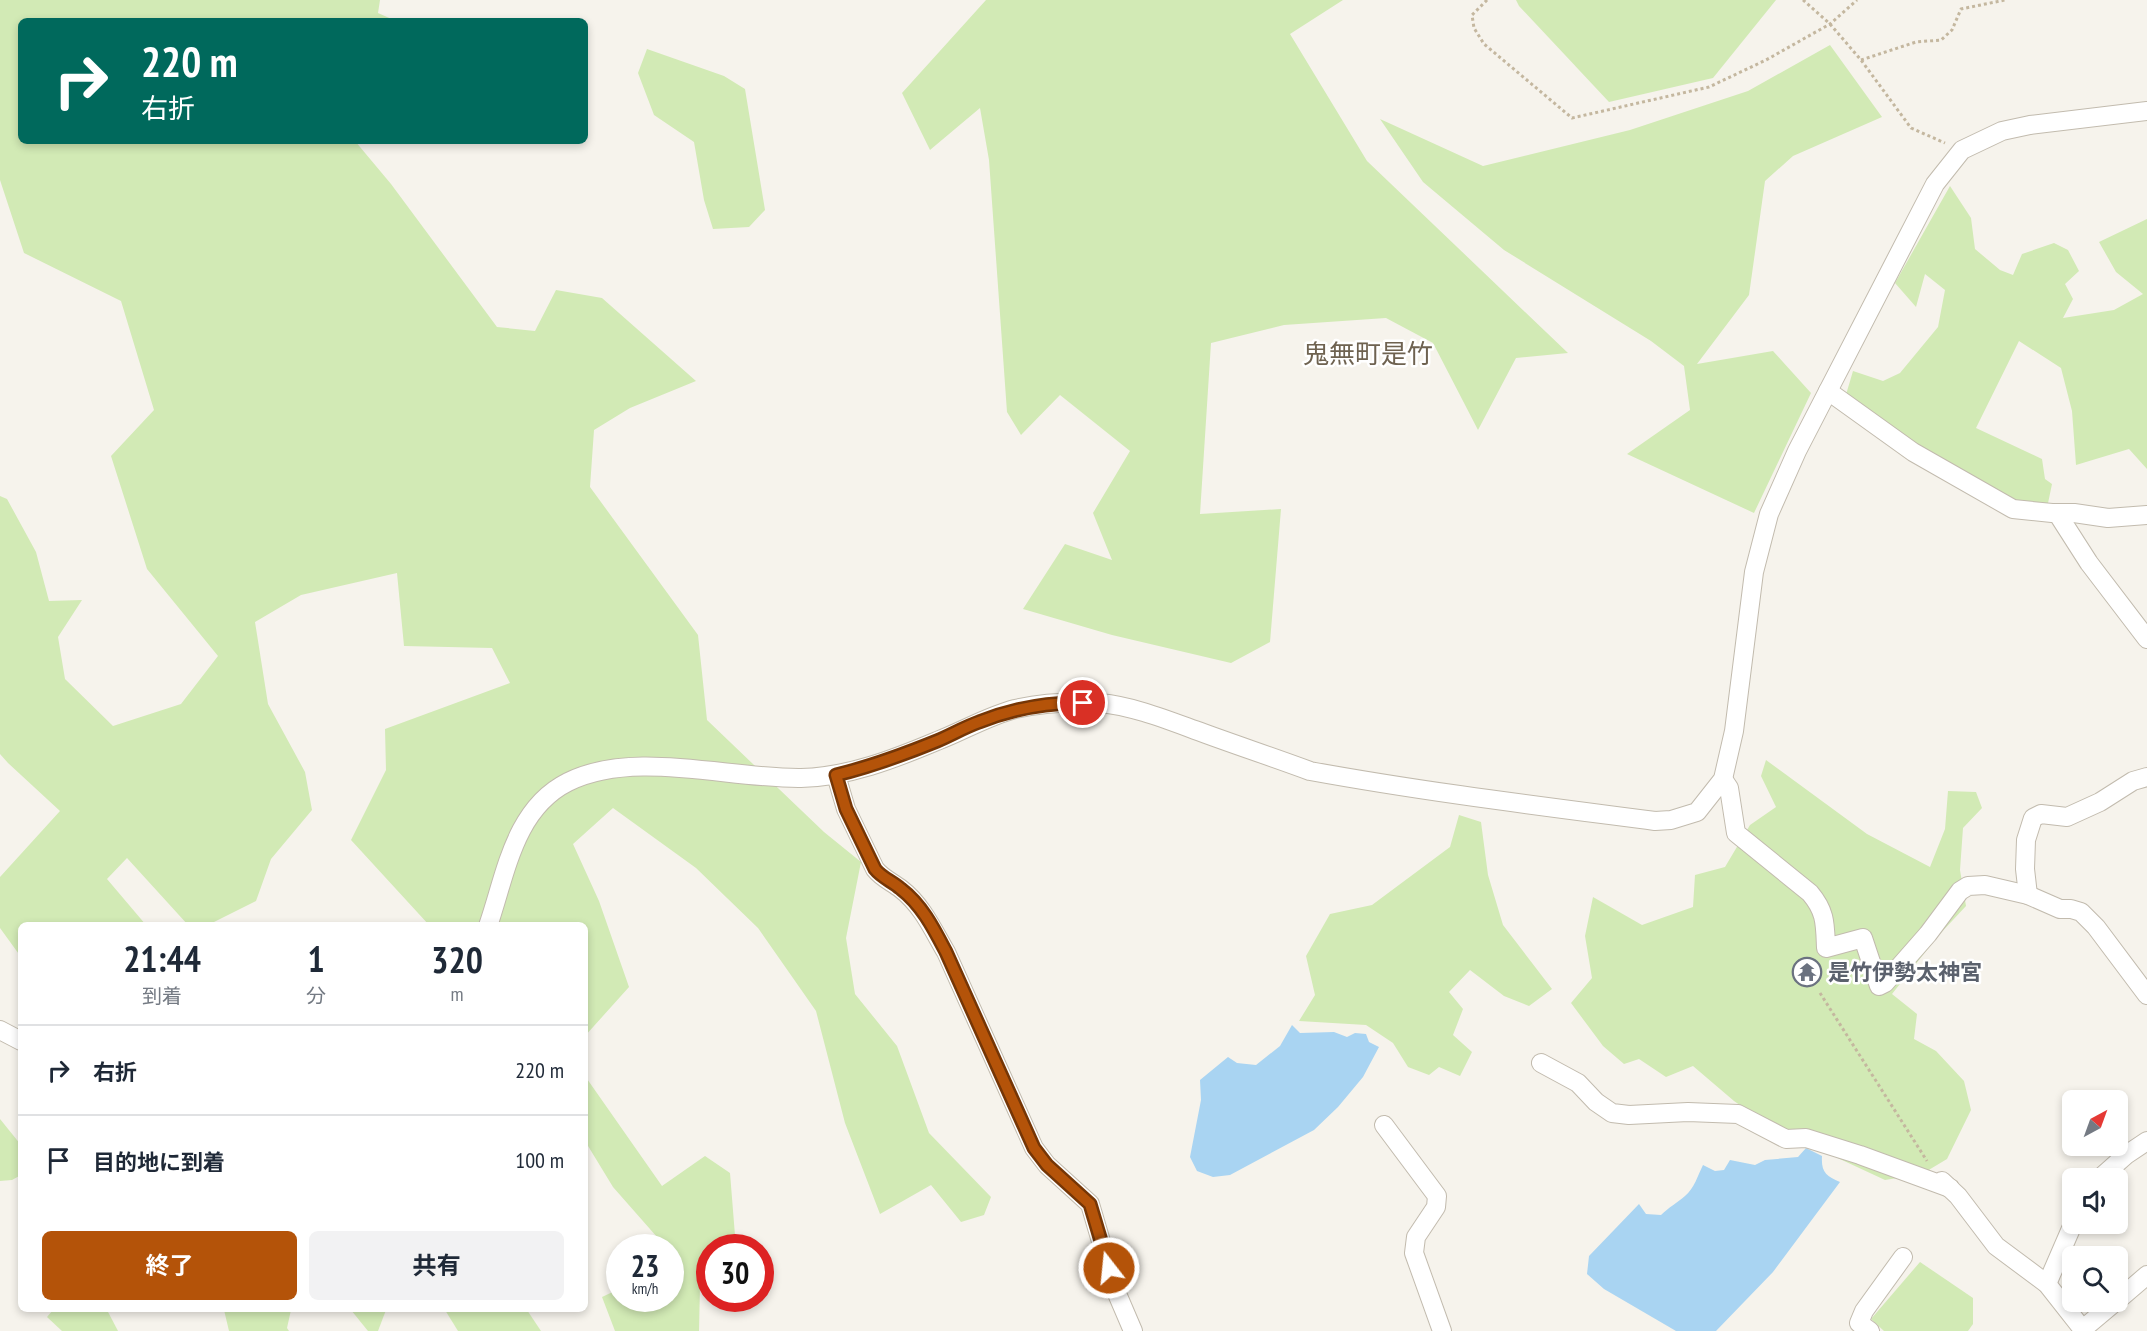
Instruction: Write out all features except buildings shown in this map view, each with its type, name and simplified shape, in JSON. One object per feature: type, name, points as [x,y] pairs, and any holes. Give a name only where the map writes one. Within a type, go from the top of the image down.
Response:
[{"type":"street","points":[[489,922],[513,844],[524,824],[546,798],[568,782],[606,768],[641,766],[800,778],[836,775],[857,770],[938,741],[977,722],[1015,709],[1064,702],[1101,703],[1126,708],[1310,771],[1444,794],[1471,795],[1655,821],[1671,820],[1697,812],[1723,779],[1734,731],[1754,572],[1769,514],[1797,451],[1919,211],[1935,184],[1962,150],[2002,131],[2030,124],[2147,111]]},
{"type":"street","points":[[1828,391],[1913,452],[2013,509],[2108,518],[2147,515]]},
{"type":"street","points":[[2057,513],[2089,563],[2147,639]]},
{"type":"street","points":[[836,775],[846,809],[875,869],[881,877],[901,888],[916,903],[946,952],[1034,1148],[1047,1165],[1090,1204],[1115,1289],[1133,1331]]},
{"type":"street","points":[[2028,895],[2025,869],[2026,840],[2033,818],[2041,814],[2067,817],[2100,802],[2133,781],[2147,777]]},
{"type":"street","points":[[1723,779],[1729,788],[1736,833],[1810,893],[1819,904],[1824,920],[1826,948],[1863,938],[1879,986],[1885,983],[1928,934],[1960,891],[1968,886],[1985,885],[2028,895],[2060,909],[2081,912],[2096,927],[2147,995]]},
{"type":"street","points":[[0,1029],[18,1039]]},
{"type":"street","points":[[1541,1063],[1578,1083],[1596,1102],[1612,1113],[1629,1115],[1688,1112],[1738,1114],[1786,1139],[1806,1138],[1943,1182],[1996,1246],[2047,1284],[2083,1330],[2103,1312]]},
{"type":"street","points":[[1384,1125],[1437,1196],[1436,1207],[1416,1237],[1414,1253],[1442,1331]]},
{"type":"street","points":[[2111,1168],[2147,1141]]},
{"type":"street","points":[[2047,1284],[2069,1234]]},
{"type":"street","points":[[1870,1331],[1859,1323],[1864,1311],[1903,1257]]},
{"type":"street","points":[[2128,1291],[2147,1275]]},
{"type":"path","points":[[1487,0],[1472,15],[1474,28],[1484,44],[1572,118],[1709,87],[1766,60],[1830,24],[1857,0]]},
{"type":"path","points":[[1803,0],[1830,24],[1861,60],[1911,128],[1962,150]]},
{"type":"path","points":[[1861,60],[1916,42],[1941,40],[1952,30],[1961,9],[2005,0]]},
{"type":"path","points":[[1820,993],[1943,1182]]},
{"type":"green space","points":[[0,0],[380,0],[378,13],[389,18],[18,18],[18,144],[358,144],[391,184],[497,327],[535,331],[556,290],[602,298],[696,381],[630,408],[594,430],[590,487],[698,635],[707,720],[824,832],[861,862],[846,938],[855,994],[897,1046],[929,1133],[991,1197],[984,1215],[961,1222],[931,1185],[880,1214],[845,1123],[816,1011],[758,928],[696,868],[613,808],[573,844],[599,901],[629,987],[588,1033],[588,922],[426,922],[351,840],[386,770],[385,729],[510,683],[492,648],[404,646],[397,573],[301,595],[255,622],[268,704],[305,772],[312,810],[271,859],[256,901],[214,922],[185,922],[127,858],[107,879],[143,922],[18,922],[18,953],[0,928],[0,877],[60,811],[0,754],[0,496],[7,499],[36,552],[49,601],[82,600],[58,637],[65,679],[113,726],[181,704],[218,656],[147,569],[111,456],[154,410],[121,301],[24,253],[0,180]]},
{"type":"green space","points":[[986,0],[1343,0],[1290,34],[1367,161],[1568,353],[1516,358],[1478,430],[1433,343],[1386,318],[1284,325],[1211,343],[1200,514],[1281,509],[1270,642],[1231,663],[1112,635],[1023,609],[1065,544],[1112,560],[1093,513],[1130,451],[1060,395],[1021,435],[1007,412],[989,160],[980,108],[930,150],[902,93]]},
{"type":"green space","points":[[1516,0],[1776,0],[1713,78],[1609,102],[1519,6]]},
{"type":"green space","points":[[1830,45],[1882,117],[1793,156],[1765,181],[1749,295],[1697,364],[1773,351],[1811,393],[1754,513],[1627,454],[1690,410],[1684,366],[1651,341],[1504,250],[1423,182],[1380,119],[1483,166],[1630,130],[1748,91]]},
{"type":"green space","points":[[647,49],[724,76],[745,89],[765,210],[749,227],[713,229],[704,200],[694,142],[654,115],[638,73]]},
{"type":"green space","points":[[1950,186],[1971,218],[1975,249],[2000,270],[2013,275],[2022,254],[2054,243],[2068,250],[2079,271],[2065,284],[2073,299],[2063,318],[2114,310],[2143,294],[2116,272],[2099,242],[2147,219],[2147,469],[2129,449],[2076,465],[2072,411],[2061,368],[2019,341],[1976,428],[2042,459],[2045,479],[2052,484],[2047,508],[2014,504],[1916,448],[1845,398],[1853,371],[1883,381],[1900,373],[1938,327],[1945,290],[1925,274],[1916,307],[1895,283]]},
{"type":"green space","points":[[1766,760],[1867,834],[1930,867],[1945,829],[1948,791],[1976,792],[1982,808],[1963,828],[1960,870],[1966,906],[1938,936],[1892,994],[1917,1014],[1914,1039],[1936,1051],[1964,1081],[1971,1110],[1947,1159],[1922,1174],[1885,1180],[1773,1128],[1734,1101],[1693,1066],[1666,1077],[1639,1059],[1624,1064],[1603,1046],[1571,1003],[1592,978],[1585,936],[1593,897],[1642,925],[1693,907],[1695,875],[1725,867],[1750,825],[1776,807],[1761,776]]},
{"type":"green space","points":[[1459,815],[1481,822],[1488,875],[1503,925],[1552,989],[1529,1006],[1504,996],[1470,970],[1449,992],[1463,1009],[1453,1035],[1472,1052],[1460,1076],[1439,1067],[1429,1075],[1408,1067],[1393,1043],[1366,1025],[1299,1021],[1315,995],[1306,956],[1330,914],[1372,905],[1450,847]]},
{"type":"green space","points":[[588,1080],[662,1186],[705,1156],[730,1173],[735,1234],[696,1234],[696,1312],[699,1312],[699,1331],[615,1331],[608,1312],[684,1312],[684,1234],[654,1234],[613,1187],[588,1146]]},
{"type":"green space","points":[[0,1119],[18,1141],[18,1177],[12,1180],[0,1181]]},
{"type":"green space","points":[[1920,1262],[1973,1298],[1973,1324],[1968,1331],[1884,1331],[1871,1319]]},
{"type":"green space","points":[[606,1295],[606,1307],[602,1297]]},
{"type":"green space","points":[[51,1312],[108,1312],[118,1331],[62,1331],[47,1317]]},
{"type":"green space","points":[[224,1312],[291,1312],[287,1328],[289,1331],[229,1331]]},
{"type":"green space","points":[[353,1312],[385,1312],[378,1331],[368,1331]]},
{"type":"green space","points":[[446,1312],[528,1312],[541,1331],[458,1331]]},
{"type":"water","points":[[1292,1025],[1300,1033],[1334,1032],[1347,1037],[1355,1033],[1366,1034],[1369,1042],[1379,1047],[1363,1077],[1338,1107],[1314,1130],[1230,1175],[1213,1177],[1197,1171],[1190,1157],[1201,1100],[1200,1080],[1228,1057],[1237,1063],[1256,1065],[1280,1046]]},
{"type":"water","points":[[1806,1148],[1822,1156],[1825,1173],[1840,1182],[1773,1272],[1716,1331],[1676,1331],[1604,1289],[1587,1274],[1589,1256],[1639,1204],[1646,1214],[1661,1215],[1688,1193],[1703,1165],[1715,1171],[1724,1170],[1730,1160],[1755,1165],[1765,1160],[1798,1157]]},
{"type":"place","name":"是竹伊勢太神宮","points":[[1807,972]]},
{"type":"district","name":"鬼無町是竹","points":[[1368,353]]},
{"type":"route","points":[[1083,703],[1064,702],[1015,709],[977,722],[938,741],[857,770],[836,775],[846,809],[875,869],[881,877],[901,888],[916,903],[946,952],[1034,1148],[1047,1165],[1090,1204],[1109,1268]]}]
